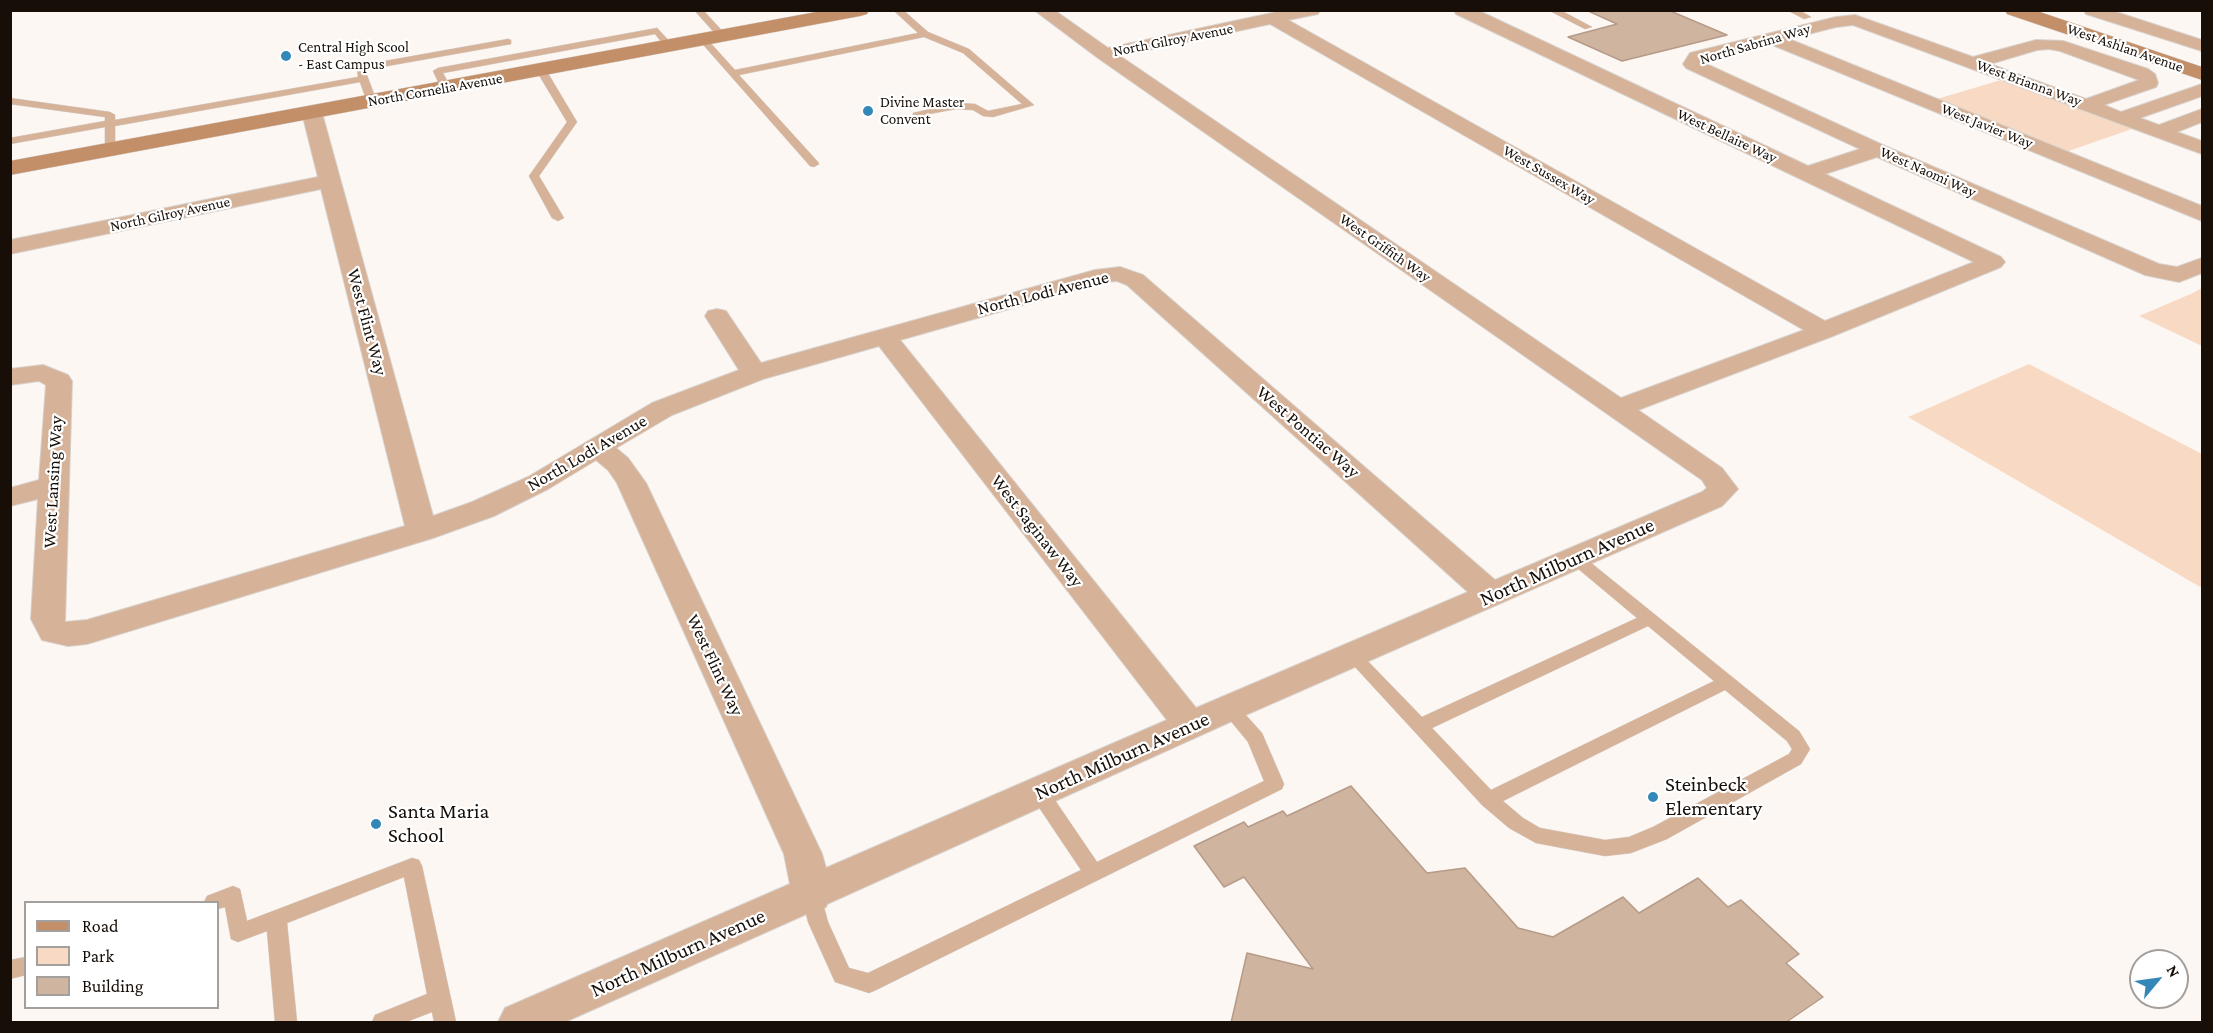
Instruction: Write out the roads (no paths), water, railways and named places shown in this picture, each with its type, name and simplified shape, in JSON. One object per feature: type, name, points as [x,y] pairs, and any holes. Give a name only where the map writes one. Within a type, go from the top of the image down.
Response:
[{"type":"street","name":"North Cornelia Avenue","points":[[10,168],[860,10]]},
{"type":"street","name":"West Griffith Way","points":[[1042,10],[1712,474],[1722,489]]},
{"type":"street","name":"North Gilroy Avenue","points":[[1104,54],[1312,10]]},
{"type":"street","name":"West Bellaire Way","points":[[1462,10],[1994,262],[1824,331]]},
{"type":"street","name":"West Ashlan Avenue","points":[[2014,10],[2202,74]]},
{"type":"street","name":"West Ashlan Avenue","points":[[2052,10],[2202,60]]},
{"type":"street","points":[[2092,10],[2202,46]]},
{"type":"street","name":"West Sussex Way","points":[[1274,19],[1824,331]]},
{"type":"street","name":"North Sabrina Way","points":[[1692,64],[1696,57],[1836,22],[1855,20]]},
{"type":"street","name":"West Brianna Way","points":[[1855,20],[2202,148]]},
{"type":"street","name":"West Javier Way","points":[[1771,38],[2202,214]]},
{"type":"street","points":[[1973,63],[2036,45],[2063,46],[2141,73],[2148,78],[2149,83],[2086,105]]},
{"type":"street","name":"West Naomi Way","points":[[1692,64],[1878,150],[2167,274],[2179,275],[2202,265]]},
{"type":"street","points":[[2122,118],[2202,90]]},
{"type":"street","name":"West Flint Way","points":[[312,113],[422,531]]},
{"type":"street","points":[[2160,132],[2202,115]]},
{"type":"street","points":[[1806,174],[1878,150]]},
{"type":"street","name":"North Gilroy Avenue","points":[[10,247],[330,182]]},
{"type":"street","name":"North Lodi Avenue","points":[[54,632],[68,634],[87,632],[422,531],[483,509],[538,483],[662,409],[754,373],[1103,275],[1120,274]]},
{"type":"street","name":"West Pontiac Way","points":[[1120,274],[1136,280],[1492,595]]},
{"type":"street","points":[[717,316],[754,373]]},
{"type":"street","points":[[1617,408],[1824,331]]},
{"type":"street","name":"West Saginaw Way","points":[[884,336],[1190,725]]},
{"type":"street","name":"West Lansing Way","points":[[10,376],[43,373],[58,381],[47,619],[54,632]]},
{"type":"street","name":"West Flint Way","points":[[597,447],[618,464],[631,483],[803,854],[812,895]]},
{"type":"street","points":[[10,497],[53,486]]},
{"type":"street","name":"North Milburn Avenue","points":[[520,1023],[1190,725],[1712,499],[1722,489]]},
{"type":"lane","points":[[698,10],[733,74],[814,164]]},
{"type":"lane","points":[[897,10],[925,34],[966,51],[1029,105],[993,114],[987,114],[975,107],[956,106],[915,115]]},
{"type":"lane","points":[[1552,10],[1588,27]]},
{"type":"lane","points":[[1791,10],[1807,17]]},
{"type":"lane","points":[[446,88],[438,70],[657,31],[669,46]]},
{"type":"lane","points":[[733,74],[925,34]]},
{"type":"lane","points":[[372,102],[360,68],[507,42]]},
{"type":"lane","points":[[541,70],[572,122],[534,176],[558,218]]},
{"type":"lane","points":[[10,141],[363,79]]},
{"type":"lane","points":[[10,101],[110,115],[110,150]]},
{"type":"lane","points":[[10,132],[37,136]]},
{"type":"lane","points":[[1352,656],[1490,800],[1516,823],[1536,835],[1605,848],[1631,845],[1660,833],[1795,759],[1801,749],[1792,736],[1575,558]]},
{"type":"lane","points":[[1420,726],[1649,619]]},
{"type":"lane","points":[[1490,800],[1726,682]]},
{"type":"lane","points":[[812,895],[818,922],[842,975],[869,983],[1275,784],[1256,738],[1229,708]]},
{"type":"lane","points":[[1039,792],[1094,874]]},
{"type":"lane","points":[[219,901],[233,895],[238,933],[412,866],[445,1023]]},
{"type":"lane","points":[[276,919],[285,1023]]},
{"type":"lane","points":[[382,1023],[439,999]]},
{"type":"place","name":"Central High Scool - East Campus","points":[[286,56]]},
{"type":"place","name":"Divine Master Convent","points":[[868,111]]},
{"type":"place","name":"Steinbeck Elementary","points":[[1653,797]]},
{"type":"place","name":"Santa Maria School","points":[[376,824]]}]
